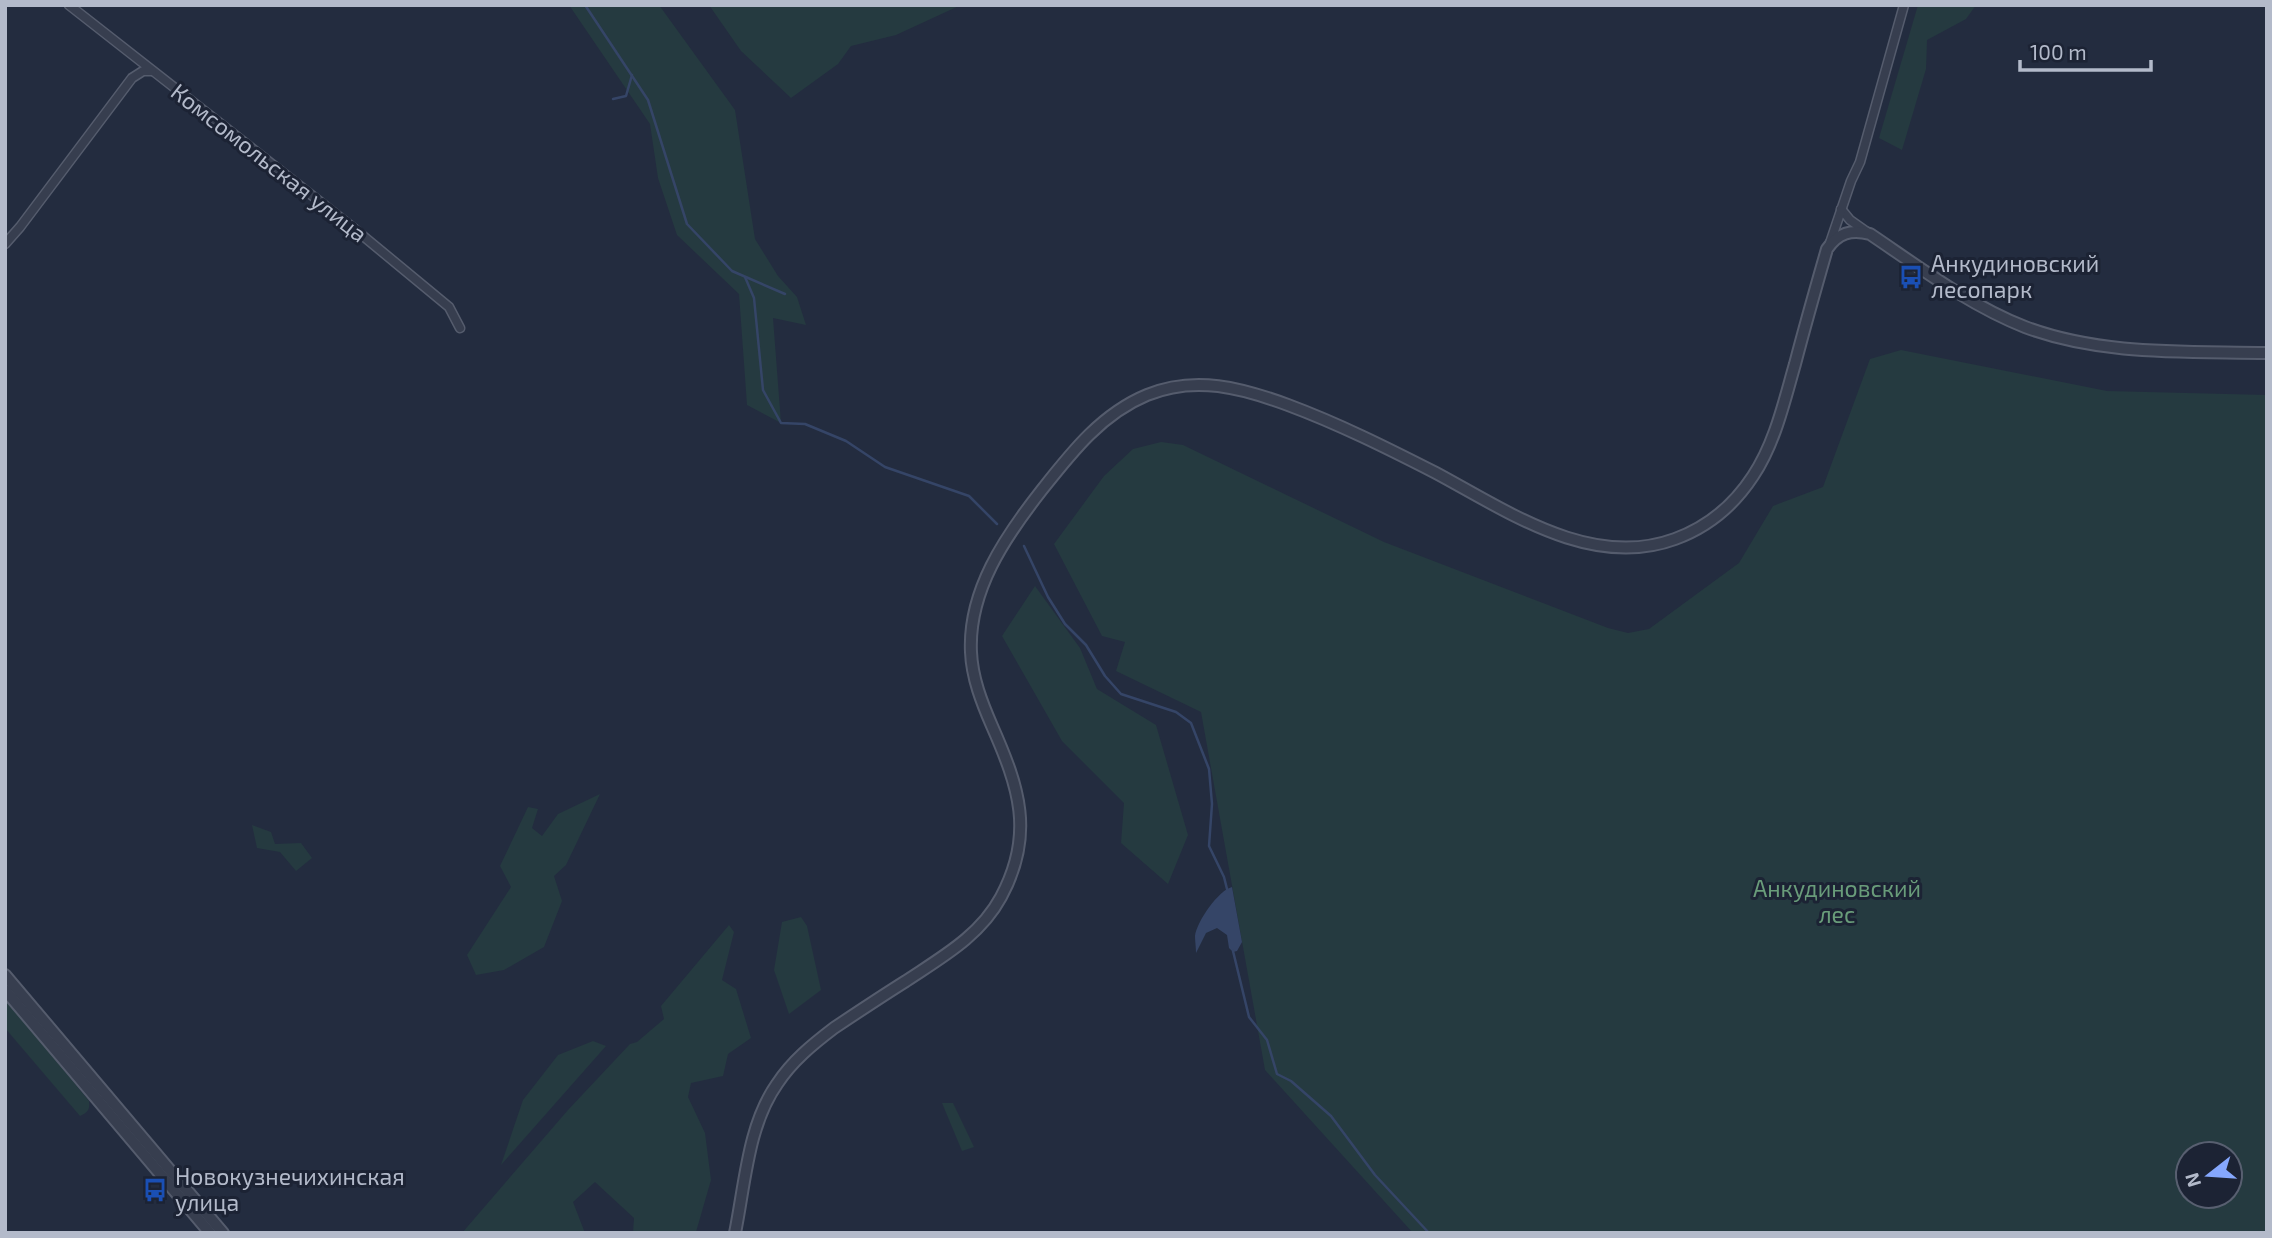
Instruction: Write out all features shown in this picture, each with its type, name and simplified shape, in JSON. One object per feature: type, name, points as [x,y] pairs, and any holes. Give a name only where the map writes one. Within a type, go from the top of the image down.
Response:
[{"type":"street","name":"Комсомольская улица","points":[[69,5],[351,226],[449,307],[460,328]]},
{"type":"street","points":[[735,1233],[760,1119],[768,1099],[782,1077],[800,1056],[834,1028],[961,944],[985,921],[1003,894],[1017,856],[1020,807],[1011,768],[986,711],[973,669],[971,652],[974,614],[985,579],[1006,541],[1034,500],[1098,425],[1122,407],[1167,388],[1199,384],[1232,387],[1268,398],[1353,432],[1525,520],[1582,542],[1609,547],[1642,548],[1683,536],[1708,523],[1733,502],[1755,473],[1780,417],[1828,249],[1860,162],[1904,5]]},
{"type":"street","points":[[131,55],[134,69],[132,78]]},
{"type":"street","points":[[5,244],[132,78],[142,71],[152,71]]},
{"type":"street","points":[[1841,209],[1850,220],[1870,234],[1973,301],[2014,322],[2042,332],[2113,348],[2267,353]]},
{"type":"street","points":[[1828,249],[1833,241],[1844,233],[1860,231],[1870,234]]},
{"type":"street","points":[[5,975],[223,1233]]},
{"type":"street","points":[[5,990],[210,1233]]},
{"type":"green space","points":[[569,5],[659,5],[735,110],[755,239],[778,276],[797,297],[806,325],[773,318],[781,423],[747,405],[739,294],[677,235],[658,178],[650,124]]},
{"type":"green space","points":[[709,5],[961,5],[896,35],[851,46],[838,64],[791,98],[741,51]]},
{"type":"green space","points":[[1918,5],[1976,5],[1966,19],[1927,40],[1926,69],[1902,150],[1879,138]]},
{"type":"green space","name":"Анкудиновский лес","points":[[1901,350],[2107,391],[2267,395],[2267,1233],[1413,1233],[1265,1070],[1201,712],[1116,671],[1125,642],[1102,636],[1054,544],[1104,476],[1133,449],[1161,442],[1183,445],[1384,542],[1608,628],[1628,633],[1649,629],[1739,563],[1773,506],[1823,487],[1870,359]]},
{"type":"green space","points":[[1035,586],[1080,648],[1097,689],[1156,725],[1188,835],[1168,884],[1121,843],[1124,803],[1062,741],[1002,636]]},
{"type":"green space","points":[[600,794],[566,865],[554,876],[562,901],[544,947],[504,970],[476,975],[467,955],[511,887],[500,866],[528,807],[538,809],[532,828],[542,836],[558,814]]},
{"type":"green space","points":[[252,825],[271,832],[275,844],[301,843],[312,858],[296,871],[280,852],[257,848]]},
{"type":"green space","points":[[801,917],[807,926],[821,990],[789,1014],[774,970],[782,922]]},
{"type":"green space","points":[[729,925],[734,932],[722,980],[736,989],[751,1038],[728,1054],[723,1076],[691,1083],[688,1097],[705,1133],[711,1180],[696,1232],[633,1233],[634,1218],[595,1182],[573,1202],[585,1233],[462,1233],[568,1110],[630,1044],[637,1042],[664,1019],[661,1006]]},
{"type":"green space","points":[[5,998],[89,1101],[89,1109],[85,1113],[80,1116],[5,1028]]},
{"type":"green space","points":[[593,1041],[606,1046],[501,1165],[523,1100],[558,1055]]},
{"type":"green space","points":[[942,1103],[953,1103],[974,1147],[962,1151]]},
{"type":"water","points":[[1232,887],[1242,942],[1237,951],[1233,952],[1229,948],[1227,935],[1217,928],[1206,933],[1196,953],[1195,936],[1200,922],[1215,900]]},
{"type":"waterway","points":[[585,5],[648,100],[687,224],[732,271],[785,294]]},
{"type":"waterway","points":[[613,99],[626,96],[632,75]]},
{"type":"waterway","points":[[745,277],[754,298],[763,390],[781,423],[805,424],[846,441],[885,467],[969,496],[997,524]]},
{"type":"waterway","points":[[1024,546],[1048,597],[1065,624],[1086,645],[1105,676],[1121,694],[1176,712],[1191,723],[1209,769],[1212,804],[1209,846],[1227,889]]},
{"type":"waterway","points":[[1233,951],[1249,1017],[1267,1040],[1277,1074],[1291,1081],[1331,1116],[1375,1175],[1429,1233]]},
{"type":"place","name":"Анкудиновский лесопарк","points":[[1911,277]]},
{"type":"place","name":"Новокузнечихинская улица","points":[[155,1190]]}]
